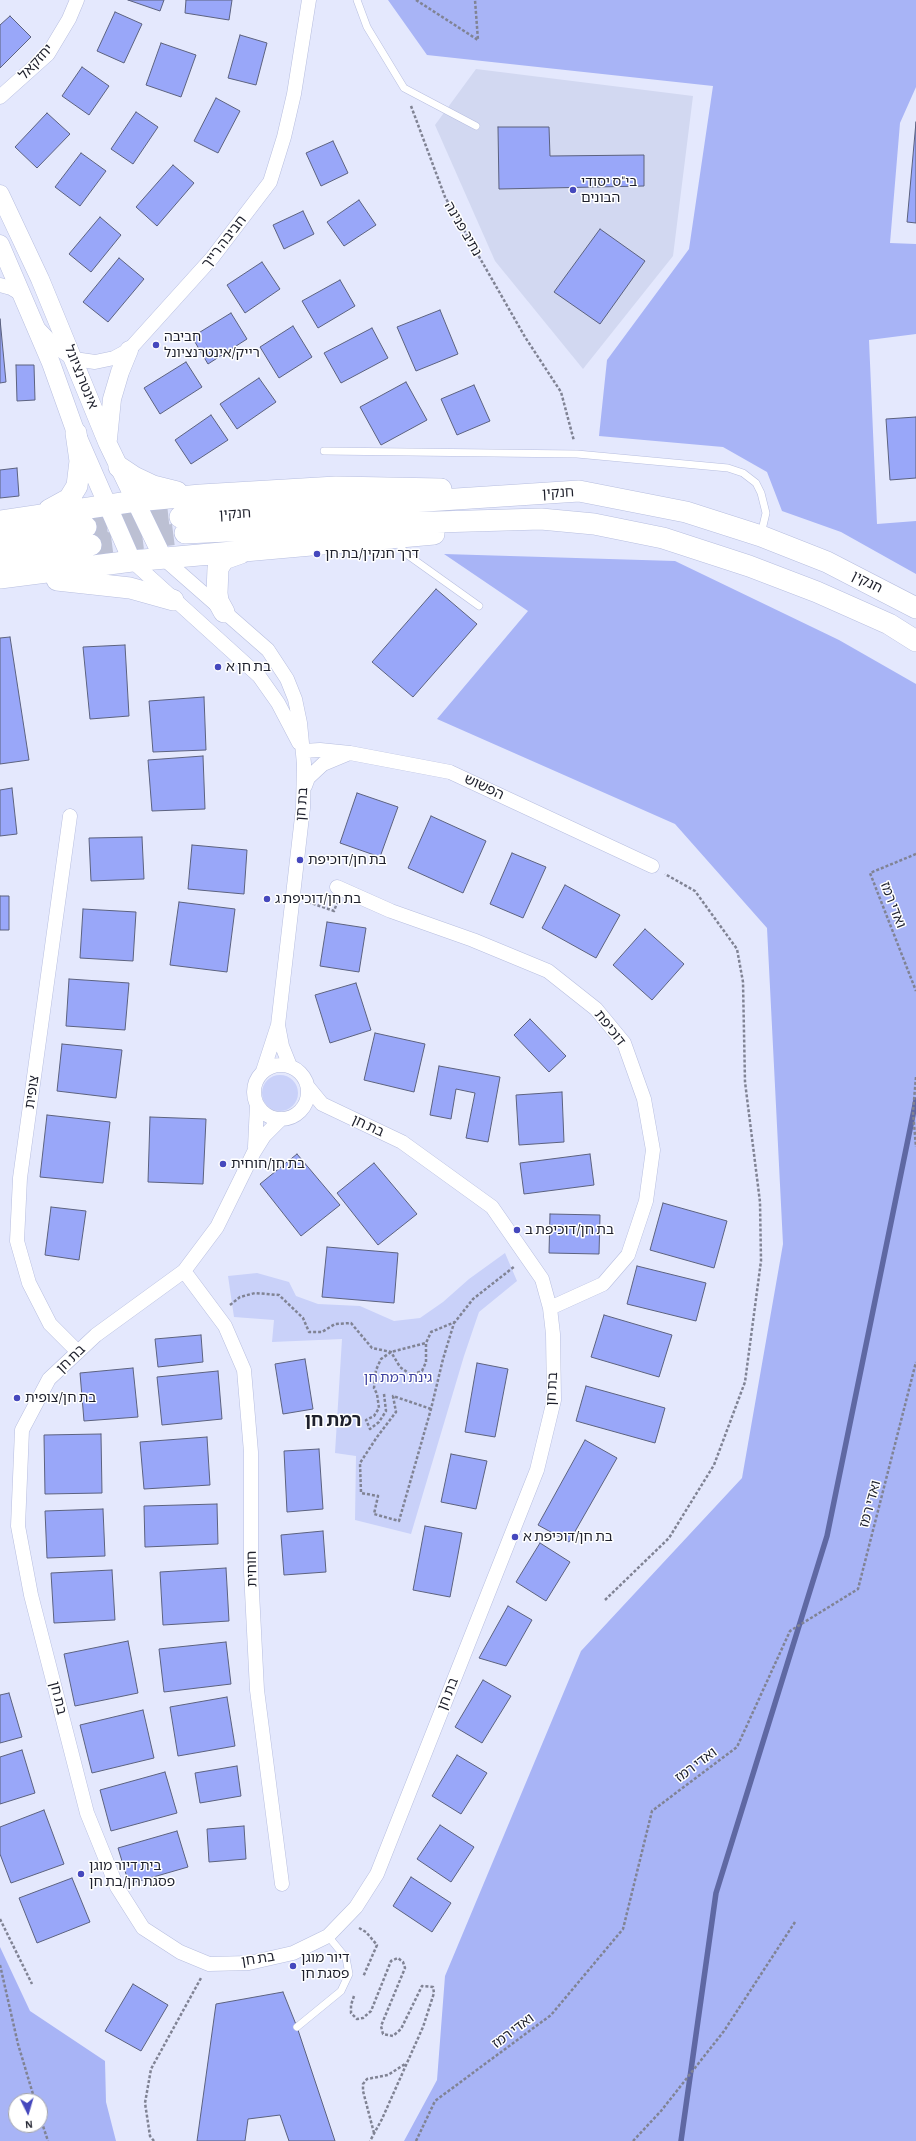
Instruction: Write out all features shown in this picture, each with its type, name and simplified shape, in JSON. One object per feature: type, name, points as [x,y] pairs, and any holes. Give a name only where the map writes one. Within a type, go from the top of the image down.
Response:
[{"type":"main road","points":[[31,516],[61,504],[74,492],[80,471],[76,433]]},
{"type":"main road","points":[[120,467],[134,477],[152,486],[170,491],[201,495]]},
{"type":"main road","points":[[0,521],[107,504],[136,501],[201,495],[336,487],[579,491]]},
{"type":"main road","name":"חנקין","points":[[916,608],[827,562],[761,536],[686,512],[579,491],[182,525],[541,520],[594,524],[663,538],[742,563],[817,592],[889,624],[916,641]]},
{"type":"main road","points":[[0,578],[132,561],[400,538],[541,520]]},
{"type":"main road","points":[[0,540],[89,536],[0,557]]},
{"type":"main road","points":[[224,612],[218,601],[216,593],[218,568],[224,559],[247,551]]},
{"type":"main road","points":[[0,578],[87,582],[130,588],[173,600]]},
{"type":"street","name":"יחזקאל","points":[[0,97],[48,54],[69,19],[76,0]]},
{"type":"street","name":"חביבה רייך","points":[[32,318],[42,332],[57,348],[74,359],[87,362],[114,358],[129,350],[212,258],[270,182],[284,137],[294,94],[309,0]]},
{"type":"street","name":"אינטרנציונל","points":[[0,194],[40,279],[108,442],[163,558]]},
{"type":"street","name":"אינטרנציונל","points":[[0,244],[23,295],[76,433],[132,561]]},
{"type":"street","points":[[0,285],[11,288],[23,295]]},
{"type":"street","points":[[108,442],[112,398],[129,350]]},
{"type":"street","name":"בת חן","points":[[163,558],[268,650],[287,678],[299,717],[303,751],[304,789],[278,1025],[263,1071]]},
{"type":"street","name":"בת חן","points":[[132,561],[173,600],[259,676],[278,703],[303,751]]},
{"type":"street","name":"הפשוש","points":[[303,751],[320,750],[350,753],[450,772],[652,866]]},
{"type":"street","points":[[304,789],[308,778],[323,764],[350,753]]},
{"type":"street","name":"צופית","points":[[70,816],[20,1178],[17,1241],[29,1283],[50,1324],[78,1352]]},
{"type":"street","name":"דוכיפת","points":[[340,889],[391,911],[473,940],[548,971],[596,1009],[624,1043],[644,1099],[653,1150],[646,1202],[628,1255],[603,1284],[550,1308]]},
{"type":"street","name":"בת חן","points":[[278,1025],[282,1046],[290,1066]]},
{"type":"street","points":[[298,1113],[305,1106],[308,1096],[308,1087],[304,1078],[298,1071],[290,1066],[281,1064],[271,1066],[263,1071],[257,1078],[254,1087],[254,1096],[257,1105],[267,1115],[280,1119],[316,1108],[329,1108]]},
{"type":"street","name":"בת חן","points":[[280,1119],[264,1136],[254,1152],[217,1227],[184,1271],[96,1335],[49,1379],[22,1430],[18,1526],[31,1595],[87,1813],[117,1887],[143,1928],[180,1952],[209,1964],[249,1963],[293,1953],[328,1936],[356,1907],[377,1874],[537,1470],[554,1400],[553,1334],[550,1308],[542,1279],[492,1207],[402,1142],[329,1108],[316,1099],[308,1087]]},
{"type":"street","name":"בת חן","points":[[254,1152],[257,1105]]},
{"type":"street","name":"חוחית","points":[[184,1271],[225,1326],[244,1370],[251,1452],[252,1572],[257,1690],[282,1884]]},
{"type":"lane","points":[[357,0],[367,27],[404,88],[476,126]]},
{"type":"lane","points":[[324,451],[577,454],[728,468],[743,473],[756,483],[762,493],[766,513],[761,536]]},
{"type":"lane","points":[[400,538],[401,548],[409,556],[479,606]]},
{"type":"lane","points":[[297,2027],[341,1992],[349,1974],[346,1958],[328,1936]]},
{"type":"path","points":[[416,0],[478,40],[475,0]]},
{"type":"path","name":"נתיב פנינה","points":[[404,88],[445,197],[525,337],[561,392],[577,454]]},
{"type":"path","name":"ואדי רמז","points":[[916,854],[870,873],[916,991]]},
{"type":"path","points":[[604,1600],[669,1538],[714,1465],[745,1382],[761,1262],[760,1202],[745,1082],[743,982],[737,949],[695,891],[652,866]]},
{"type":"path","points":[[293,896],[334,911],[340,889]]},
{"type":"path","points":[[916,1077],[913,1112],[916,1147]]},
{"type":"path","points":[[393,1396],[396,1412],[360,1463],[361,1493],[378,1496],[374,1514],[399,1521],[455,1322],[473,1299],[528,1257]]},
{"type":"path","points":[[217,1316],[240,1297],[255,1293],[279,1295],[303,1318],[309,1332],[322,1332],[335,1324],[351,1323],[372,1348],[390,1352],[400,1367],[411,1375],[422,1371],[426,1362],[426,1343],[431,1332],[455,1322]]},
{"type":"path","points":[[426,1343],[390,1352],[381,1359],[376,1370],[374,1388],[377,1394],[379,1408],[374,1416],[366,1420],[370,1428],[379,1422],[386,1411],[384,1394],[431,1409]]},
{"type":"path","name":"ואדי רמז","points":[[416,2141],[435,2101],[551,2015],[624,1929],[652,1811],[736,1747],[790,1631],[858,1588],[916,1362]]},
{"type":"path","points":[[0,1920],[32,1984]]},
{"type":"path","points":[[344,1920],[366,1932],[378,1945],[361,1980]]},
{"type":"path","points":[[633,2141],[661,2111],[724,2031],[795,1922]]},
{"type":"path","points":[[356,1993],[351,2005],[351,2013],[357,2019],[363,2018],[371,2011],[390,1961],[398,1958],[403,1962],[404,1968],[381,2026],[384,2034],[393,2036],[400,2029],[422,1986],[427,1985],[433,1987],[434,1993],[423,2027],[370,2141]]},
{"type":"path","points":[[154,2141],[150,2136],[145,2103],[151,2069],[209,1964]]},
{"type":"path","points":[[0,1965],[18,2044],[33,2093]]},
{"type":"path","points":[[374,2134],[363,2091],[363,2084],[367,2079],[388,2075],[405,2064]]},
{"type":"shaded area","points":[[388,0],[916,0],[916,87],[900,123],[890,243],[916,244],[916,334],[869,340],[877,524],[916,521],[916,574],[841,532],[782,511],[767,472],[723,447],[599,436],[607,360],[689,249],[713,86],[427,55]]},
{"type":"shaded area","name":"בי\"ס יסודי הבונים","points":[[476,69],[693,96],[673,256],[583,369],[495,261],[435,125]]},
{"type":"shaded area","points":[[444,554],[675,561],[839,640],[916,684],[916,2141],[404,2141],[437,2080],[445,1976],[581,1651],[742,1478],[783,1244],[767,928],[675,824],[437,719],[528,611]]},
{"type":"shaded area","points":[[0,1947],[30,2011],[105,2061],[106,2102],[116,2141],[0,2141]]},
{"type":"green space","points":[[283,1075],[293,1080],[297,1086],[297,1100],[293,1106],[287,1110],[277,1111],[267,1106],[263,1100],[262,1090],[267,1080],[273,1076]]},
{"type":"green space","name":"גינת רמת חן","points":[[505,1253],[517,1281],[479,1312],[464,1356],[411,1534],[355,1520],[356,1456],[335,1453],[342,1339],[272,1342],[274,1320],[234,1317],[228,1276],[257,1273],[289,1282],[296,1296],[318,1304],[360,1306],[394,1321],[420,1318],[443,1302],[469,1279]]},
{"type":"building","points":[[128,0],[164,0],[160,11]]},
{"type":"building","points":[[186,0],[232,0],[229,20],[185,13]]},
{"type":"building","points":[[115,12],[142,24],[124,63],[97,51]]},
{"type":"building","points":[[10,16],[31,37],[0,68],[0,25]]},
{"type":"building","points":[[240,35],[267,43],[256,85],[228,78]]},
{"type":"building","points":[[161,43],[196,55],[181,97],[146,85]]},
{"type":"building","points":[[82,67],[109,86],[89,115],[62,96]]},
{"type":"building","points":[[216,98],[240,111],[218,153],[194,141]]},
{"type":"building","points":[[136,112],[158,127],[133,164],[111,149]]},
{"type":"building","points":[[47,113],[70,134],[37,168],[15,147]]},
{"type":"building","points":[[916,122],[916,223],[907,222]]},
{"type":"building","points":[[498,127],[549,127],[550,156],[644,155],[644,186],[499,189]]},
{"type":"building","points":[[333,141],[348,173],[321,186],[306,153]]},
{"type":"building","points":[[81,153],[106,171],[80,206],[55,187]]},
{"type":"building","points":[[173,165],[194,183],[157,226],[136,207]]},
{"type":"building","points":[[359,200],[376,225],[344,246],[327,222]]},
{"type":"building","points":[[303,211],[314,234],[284,249],[273,225]]},
{"type":"building","points":[[100,217],[121,235],[91,272],[69,254]]},
{"type":"building","points":[[600,229],[645,261],[600,324],[554,292]]},
{"type":"building","points":[[119,258],[144,279],[108,322],[83,302]]},
{"type":"building","points":[[262,262],[280,289],[245,313],[227,285]]},
{"type":"building","points":[[340,280],[355,306],[318,328],[302,301]]},
{"type":"building","points":[[440,310],[458,354],[416,371],[397,327]]},
{"type":"building","points":[[231,313],[247,339],[208,364],[192,337]]},
{"type":"building","points":[[0,319],[6,382],[0,383]]},
{"type":"building","points":[[293,326],[312,357],[279,378],[260,347]]},
{"type":"building","points":[[372,328],[388,358],[341,383],[324,353]]},
{"type":"building","points":[[186,362],[202,387],[160,414],[144,388]]},
{"type":"building","points":[[16,365],[34,365],[35,400],[17,401]]},
{"type":"building","points":[[259,378],[276,402],[237,429],[220,404]]},
{"type":"building","points":[[406,382],[427,420],[381,445],[360,407]]},
{"type":"building","points":[[474,385],[490,421],[457,435],[441,399]]},
{"type":"building","points":[[211,415],[228,440],[191,464],[175,440]]},
{"type":"building","points":[[916,417],[916,478],[890,480],[886,419]]},
{"type":"building","points":[[17,468],[19,496],[0,498],[0,470]]},
{"type":"building","points":[[436,589],[477,624],[413,697],[372,662]]},
{"type":"building","points":[[10,637],[29,760],[0,764],[0,638]]},
{"type":"building","points":[[125,645],[129,716],[90,719],[83,647]]},
{"type":"building","points":[[204,697],[206,750],[153,752],[149,701]]},
{"type":"building","points":[[203,756],[205,809],[152,811],[148,760]]},
{"type":"building","points":[[12,788],[17,834],[0,836],[0,790]]},
{"type":"building","points":[[357,793],[398,807],[380,857],[340,843]]},
{"type":"building","points":[[431,816],[486,841],[463,893],[408,868]]},
{"type":"building","points":[[142,837],[144,879],[91,881],[89,838]]},
{"type":"building","points":[[192,845],[247,850],[244,894],[188,889]]},
{"type":"building","points":[[512,853],[546,867],[523,918],[490,904]]},
{"type":"building","points":[[565,885],[620,915],[596,958],[542,928]]},
{"type":"building","points":[[0,896],[9,896],[9,930],[0,930]]},
{"type":"building","points":[[179,902],[235,909],[227,972],[170,965]]},
{"type":"building","points":[[83,909],[136,912],[133,961],[80,958]]},
{"type":"building","points":[[327,922],[366,928],[359,972],[320,966]]},
{"type":"building","points":[[645,929],[684,964],[652,1000],[613,965]]},
{"type":"building","points":[[69,979],[129,983],[125,1030],[66,1026]]},
{"type":"building","points":[[356,983],[371,1030],[330,1043],[315,995]]},
{"type":"building","points":[[530,1019],[566,1056],[549,1072],[514,1035]]},
{"type":"building","points":[[375,1033],[425,1044],[414,1092],[364,1080]]},
{"type":"building","points":[[62,1044],[122,1050],[116,1098],[57,1091]]},
{"type":"building","points":[[439,1066],[500,1077],[488,1142],[466,1138],[475,1093],[456,1089],[451,1119],[430,1115]]},
{"type":"building","points":[[562,1092],[564,1142],[519,1145],[516,1095]]},
{"type":"building","points":[[47,1115],[110,1122],[103,1183],[40,1177]]},
{"type":"building","points":[[150,1117],[206,1119],[203,1184],[148,1182]]},
{"type":"building","points":[[297,1154],[340,1205],[301,1236],[260,1184]]},
{"type":"building","points":[[590,1154],[594,1185],[524,1194],[520,1163]]},
{"type":"building","points":[[374,1163],[417,1214],[378,1245],[337,1193]]},
{"type":"building","points":[[663,1203],[727,1221],[714,1268],[650,1250]]},
{"type":"building","points":[[51,1207],[86,1211],[79,1260],[45,1255]]},
{"type":"building","points":[[550,1214],[600,1215],[599,1254],[549,1253]]},
{"type":"building","points":[[327,1247],[398,1253],[394,1303],[322,1297]]},
{"type":"building","points":[[637,1266],[706,1283],[696,1321],[627,1304]]},
{"type":"building","points":[[604,1315],[672,1335],[659,1377],[591,1357]]},
{"type":"building","points":[[201,1335],[203,1362],[158,1367],[155,1339]]},
{"type":"building","points":[[305,1359],[313,1409],[283,1414],[275,1364]]},
{"type":"building","points":[[477,1363],[508,1369],[495,1437],[465,1432]]},
{"type":"building","points":[[133,1368],[138,1417],[84,1421],[80,1373]]},
{"type":"building","points":[[218,1371],[222,1419],[162,1425],[157,1377]]},
{"type":"building","points":[[586,1386],[665,1408],[655,1443],[576,1421]]},
{"type":"building","points":[[101,1434],[102,1493],[45,1494],[44,1435]]},
{"type":"building","points":[[207,1437],[210,1485],[144,1489],[140,1442]]},
{"type":"building","points":[[585,1440],[617,1458],[569,1542],[538,1525]]},
{"type":"building","points":[[319,1449],[323,1509],[287,1512],[284,1451]]},
{"type":"building","points":[[451,1454],[487,1461],[476,1509],[441,1502]]},
{"type":"building","points":[[217,1504],[218,1544],[145,1547],[144,1506]]},
{"type":"building","points":[[103,1509],[105,1556],[47,1558],[45,1511]]},
{"type":"building","points":[[425,1526],[462,1533],[450,1597],[413,1590]]},
{"type":"building","points":[[323,1531],[326,1572],[284,1575],[281,1535]]},
{"type":"building","points":[[540,1543],[570,1562],[546,1601],[516,1582]]},
{"type":"building","points":[[226,1568],[229,1621],[163,1625],[160,1572]]},
{"type":"building","points":[[112,1570],[115,1620],[54,1623],[51,1573]]},
{"type":"building","points":[[508,1606],[532,1620],[506,1666],[479,1658]]},
{"type":"building","points":[[128,1641],[138,1693],[75,1706],[64,1654]]},
{"type":"building","points":[[226,1642],[231,1684],[164,1692],[159,1649]]},
{"type":"building","points":[[483,1680],[511,1696],[482,1743],[455,1727]]},
{"type":"building","points":[[9,1693],[22,1737],[0,1743],[0,1695]]},
{"type":"building","points":[[227,1697],[235,1746],[178,1756],[170,1707]]},
{"type":"building","points":[[143,1710],[154,1758],[92,1773],[80,1725]]},
{"type":"building","points":[[22,1750],[35,1793],[0,1804],[0,1757]]},
{"type":"building","points":[[457,1755],[487,1773],[461,1814],[432,1796]]},
{"type":"building","points":[[237,1766],[241,1796],[200,1803],[195,1773]]},
{"type":"building","points":[[165,1772],[177,1813],[111,1831],[100,1790]]},
{"type":"building","points":[[44,1810],[64,1864],[11,1883],[0,1854],[0,1827]]},
{"type":"building","points":[[440,1825],[474,1847],[451,1882],[417,1859]]},
{"type":"building","points":[[244,1826],[246,1859],[209,1862],[207,1829]]},
{"type":"building","points":[[177,1831],[188,1867],[129,1884],[118,1848]]},
{"type":"building","points":[[411,1877],[451,1903],[432,1932],[393,1906]]},
{"type":"building","points":[[72,1878],[90,1922],[37,1943],[19,1898]]},
{"type":"building","points":[[133,1984],[168,2005],[141,2051],[105,2031]]},
{"type":"building","points":[[283,1992],[297,2027],[335,2141],[289,2141],[280,2115],[248,2119],[245,2141],[197,2141],[216,2004]]},
{"type":"waterway","points":[[681,2141],[716,1893],[827,1536],[916,1100]]},
{"type":"tunnel","points":[[86,527],[180,517]]},
{"type":"tunnel","points":[[91,545],[185,533]]},
{"type":"place","name":"בי\"ס יסודי הבונים","points":[[573,190]]},
{"type":"place","name":"חביבה רייק/אינטרנציונל","points":[[156,345]]},
{"type":"place","name":"דרך חנקין/בת חן","points":[[317,554]]},
{"type":"place","name":"בת חן א","points":[[218,667]]},
{"type":"place","name":"בת חן/דוכיפת","points":[[300,860]]},
{"type":"place","name":"בת חן/דוכיפת ג","points":[[267,899]]},
{"type":"place","name":"בת חן/חוחית","points":[[223,1164]]},
{"type":"place","name":"בת חן/דוכיפת ב","points":[[517,1230]]},
{"type":"place","name":"בת חן/צופית","points":[[17,1398]]},
{"type":"place","name":"בת חן/דוכיפת א","points":[[515,1537]]},
{"type":"place","name":"בית דיור מוגן פסגת חן/בת חן","points":[[81,1874]]},
{"type":"place","name":"דיור מוגן פסגת חן","points":[[293,1966]]},
{"type":"district","name":"רמת חן","points":[[333,1421]]}]
